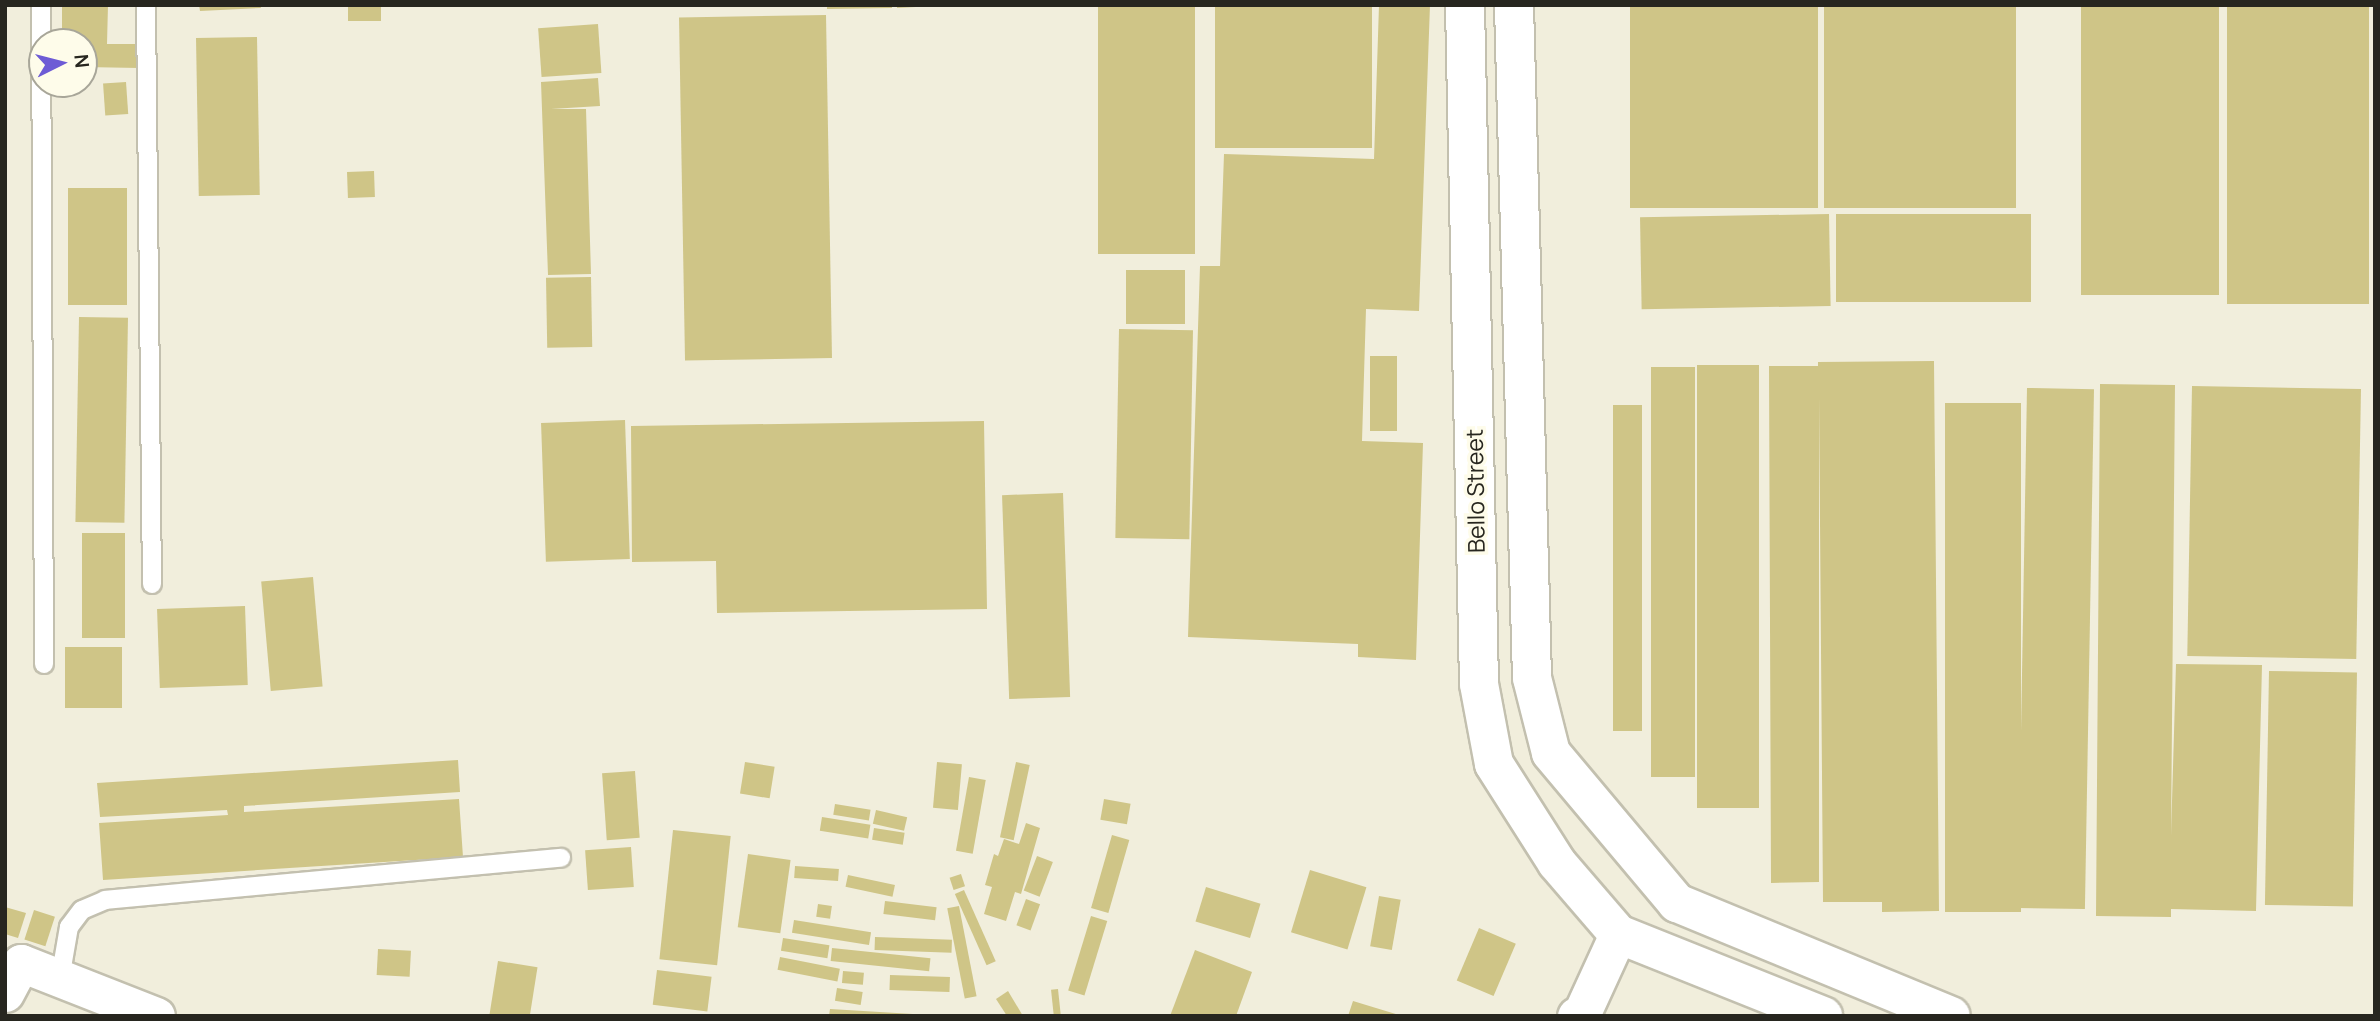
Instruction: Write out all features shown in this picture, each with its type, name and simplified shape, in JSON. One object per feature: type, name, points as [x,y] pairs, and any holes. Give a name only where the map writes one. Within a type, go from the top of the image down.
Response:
[{"type":"street","name":"Bello Street","points":[[1465,5],[1479,684],[1494,764],[1556,863],[1618,934]]},
{"type":"street","points":[[1514,5],[1532,678],[1551,753],[1677,903],[1951,1016]]},
{"type":"street","points":[[1579,1015],[1618,934],[1823,1016]]},
{"type":"street","points":[[10,971],[60,979],[156,1016]]},
{"type":"lane","points":[[41,5],[44,664]]},
{"type":"lane","points":[[146,5],[152,584]]},
{"type":"lane","points":[[60,979],[69,927],[82,910],[105,900],[561,858]]},
{"type":"building","points":[[62,5],[108,5],[107,44],[139,44],[139,68],[98,67],[98,28],[62,28]]},
{"type":"building","points":[[199,5],[260,5],[261,8],[200,11]]},
{"type":"building","points":[[348,5],[381,5],[381,21],[348,21]]},
{"type":"building","points":[[827,5],[892,5],[892,8],[827,9]]},
{"type":"building","points":[[897,5],[916,5],[916,7],[897,8]]},
{"type":"building","points":[[1098,5],[1195,5],[1195,254],[1098,254]]},
{"type":"building","points":[[1215,5],[1372,5],[1372,148],[1215,148]]},
{"type":"building","points":[[1379,5],[1430,5],[1419,311],[1366,309],[1362,441],[1423,443],[1416,660],[1358,657],[1358,644],[1188,637],[1200,266],[1220,266],[1224,154],[1374,159]]},
{"type":"building","points":[[1630,5],[1818,5],[1818,208],[1630,208]]},
{"type":"building","points":[[1824,5],[2016,5],[2016,208],[1824,208]]},
{"type":"building","points":[[2081,5],[2219,5],[2219,295],[2081,295]]},
{"type":"building","points":[[2227,5],[2369,5],[2369,304],[2227,304]]},
{"type":"building","points":[[826,15],[832,358],[685,361],[679,18]]},
{"type":"building","points":[[598,24],[601,73],[542,77],[538,28]]},
{"type":"building","points":[[257,37],[260,195],[199,196],[196,38]]},
{"type":"building","points":[[598,78],[600,106],[551,109],[586,109],[591,274],[548,275],[541,82]]},
{"type":"building","points":[[126,82],[128,114],[105,116],[103,84]]},
{"type":"building","points":[[374,171],[375,197],[348,198],[347,172]]},
{"type":"building","points":[[68,188],[127,188],[127,305],[68,305]]},
{"type":"building","points":[[1829,214],[1831,306],[1642,309],[1640,217]]},
{"type":"building","points":[[1836,214],[2031,214],[2031,302],[1836,302]]},
{"type":"building","points":[[1126,270],[1185,270],[1185,324],[1126,324]]},
{"type":"building","points":[[591,277],[592,347],[547,348],[546,278]]},
{"type":"building","points":[[79,317],[128,318],[124,523],[75,522]]},
{"type":"building","points":[[1119,329],[1193,330],[1189,539],[1115,538]]},
{"type":"building","points":[[1370,356],[1397,356],[1397,431],[1370,431]]},
{"type":"building","points":[[1934,361],[1939,911],[1882,912],[1882,902],[1823,902],[1819,397],[1819,882],[1771,883],[1769,366],[1818,366],[1818,362]]},
{"type":"building","points":[[1697,365],[1759,365],[1759,808],[1697,808]]},
{"type":"building","points":[[1651,367],[1695,367],[1695,777],[1651,777]]},
{"type":"building","points":[[2100,384],[2175,385],[2171,836],[2176,664],[2262,665],[2256,911],[2171,909],[2171,917],[2096,916]]},
{"type":"building","points":[[2192,386],[2361,389],[2356,659],[2187,656]]},
{"type":"building","points":[[2027,388],[2094,389],[2085,909],[2018,908]]},
{"type":"building","points":[[1945,403],[2021,403],[2021,912],[1945,912]]},
{"type":"building","points":[[1613,405],[1642,405],[1642,731],[1613,731]]},
{"type":"building","points":[[625,420],[630,559],[546,562],[541,423]]},
{"type":"building","points":[[984,421],[987,609],[717,613],[716,561],[632,562],[631,426]]},
{"type":"building","points":[[1063,493],[1070,697],[1009,699],[1002,495]]},
{"type":"building","points":[[82,533],[125,533],[125,638],[82,638]]},
{"type":"building","points":[[313,577],[323,687],[271,691],[261,582]]},
{"type":"building","points":[[245,606],[248,685],[160,688],[157,609]]},
{"type":"building","points":[[65,647],[122,647],[122,708],[65,708]]},
{"type":"building","points":[[2269,671],[2357,673],[2353,907],[2265,905]]},
{"type":"building","points":[[458,760],[460,792],[244,806],[244,812],[459,799],[463,857],[103,880],[99,823],[228,815],[227,810],[100,817],[97,783]]},
{"type":"building","points":[[745,762],[775,767],[770,798],[740,794]]},
{"type":"building","points":[[937,762],[962,764],[958,810],[933,808]]},
{"type":"building","points":[[1016,762],[1030,765],[1014,840],[1000,837]]},
{"type":"building","points":[[635,771],[640,838],[607,840],[602,773]]},
{"type":"building","points":[[969,777],[986,780],[973,854],[956,851]]},
{"type":"building","points":[[1104,799],[1131,804],[1127,824],[1100,820]]},
{"type":"building","points":[[835,804],[871,810],[869,820],[833,815]]},
{"type":"building","points":[[876,810],[907,817],[904,831],[873,824]]},
{"type":"building","points":[[822,817],[870,825],[868,838],[820,831]]},
{"type":"building","points":[[1026,823],[1040,828],[1021,894],[1015,892],[1006,921],[984,914],[992,887],[985,885],[994,854],[998,856],[1004,839],[1019,844]]},
{"type":"building","points":[[874,828],[905,833],[903,845],[872,840]]},
{"type":"building","points":[[673,830],[731,836],[717,965],[659,959]]},
{"type":"building","points":[[1112,835],[1129,840],[1108,913],[1091,908]]},
{"type":"building","points":[[631,847],[634,887],[588,890],[585,850]]},
{"type":"building","points":[[748,854],[791,860],[780,933],[738,927]]},
{"type":"building","points":[[1037,856],[1053,862],[1040,897],[1024,891]]},
{"type":"building","points":[[795,866],[839,869],[838,881],[794,878]]},
{"type":"building","points":[[1310,870],[1366,887],[1347,949],[1291,932]]},
{"type":"building","points":[[961,874],[965,886],[954,890],[950,878]]},
{"type":"building","points":[[848,875],[895,885],[892,897],[846,887]]},
{"type":"building","points":[[1206,887],[1261,904],[1250,938],[1195,921]]},
{"type":"building","points":[[964,890],[996,961],[987,965],[955,894]]},
{"type":"building","points":[[1379,896],[1401,900],[1392,950],[1370,946]]},
{"type":"building","points":[[1026,899],[1040,904],[1031,930],[1016,925]]},
{"type":"building","points":[[885,901],[937,907],[935,920],[883,914]]},
{"type":"building","points":[[818,904],[832,906],[830,919],[816,917]]},
{"type":"building","points":[[959,906],[977,996],[965,999],[947,908]]},
{"type":"building","points":[[5,907],[26,913],[18,938],[5,934]]},
{"type":"building","points":[[34,910],[55,917],[45,946],[24,939]]},
{"type":"building","points":[[1091,916],[1107,921],[1084,996],[1068,991]]},
{"type":"building","points":[[794,920],[871,932],[869,945],[792,933]]},
{"type":"building","points":[[1479,928],[1516,944],[1494,996],[1457,980]]},
{"type":"building","points":[[875,937],[952,940],[951,953],[875,950]]},
{"type":"building","points":[[783,938],[829,945],[827,958],[781,951]]},
{"type":"building","points":[[832,948],[930,958],[929,971],[831,961]]},
{"type":"building","points":[[378,949],[411,951],[410,977],[377,975]]},
{"type":"building","points":[[1195,950],[1252,972],[1236,1016],[1170,1016]]},
{"type":"building","points":[[780,957],[840,969],[837,981],[778,970]]},
{"type":"building","points":[[498,961],[538,967],[530,1016],[489,1016]]},
{"type":"building","points":[[657,970],[712,977],[707,1011],[653,1005]]},
{"type":"building","points":[[843,971],[864,973],[863,985],[842,983]]},
{"type":"building","points":[[890,975],[950,977],[949,992],[889,990]]},
{"type":"building","points":[[837,988],[863,992],[861,1005],[835,1001]]},
{"type":"building","points":[[1058,989],[1061,1016],[1054,1016],[1051,990]]},
{"type":"building","points":[[1008,991],[1023,1016],[1007,1016],[996,999]]},
{"type":"building","points":[[1353,1001],[1399,1015],[1399,1016],[1348,1016]]},
{"type":"building","points":[[830,1009],[913,1014],[829,1016]]}]
